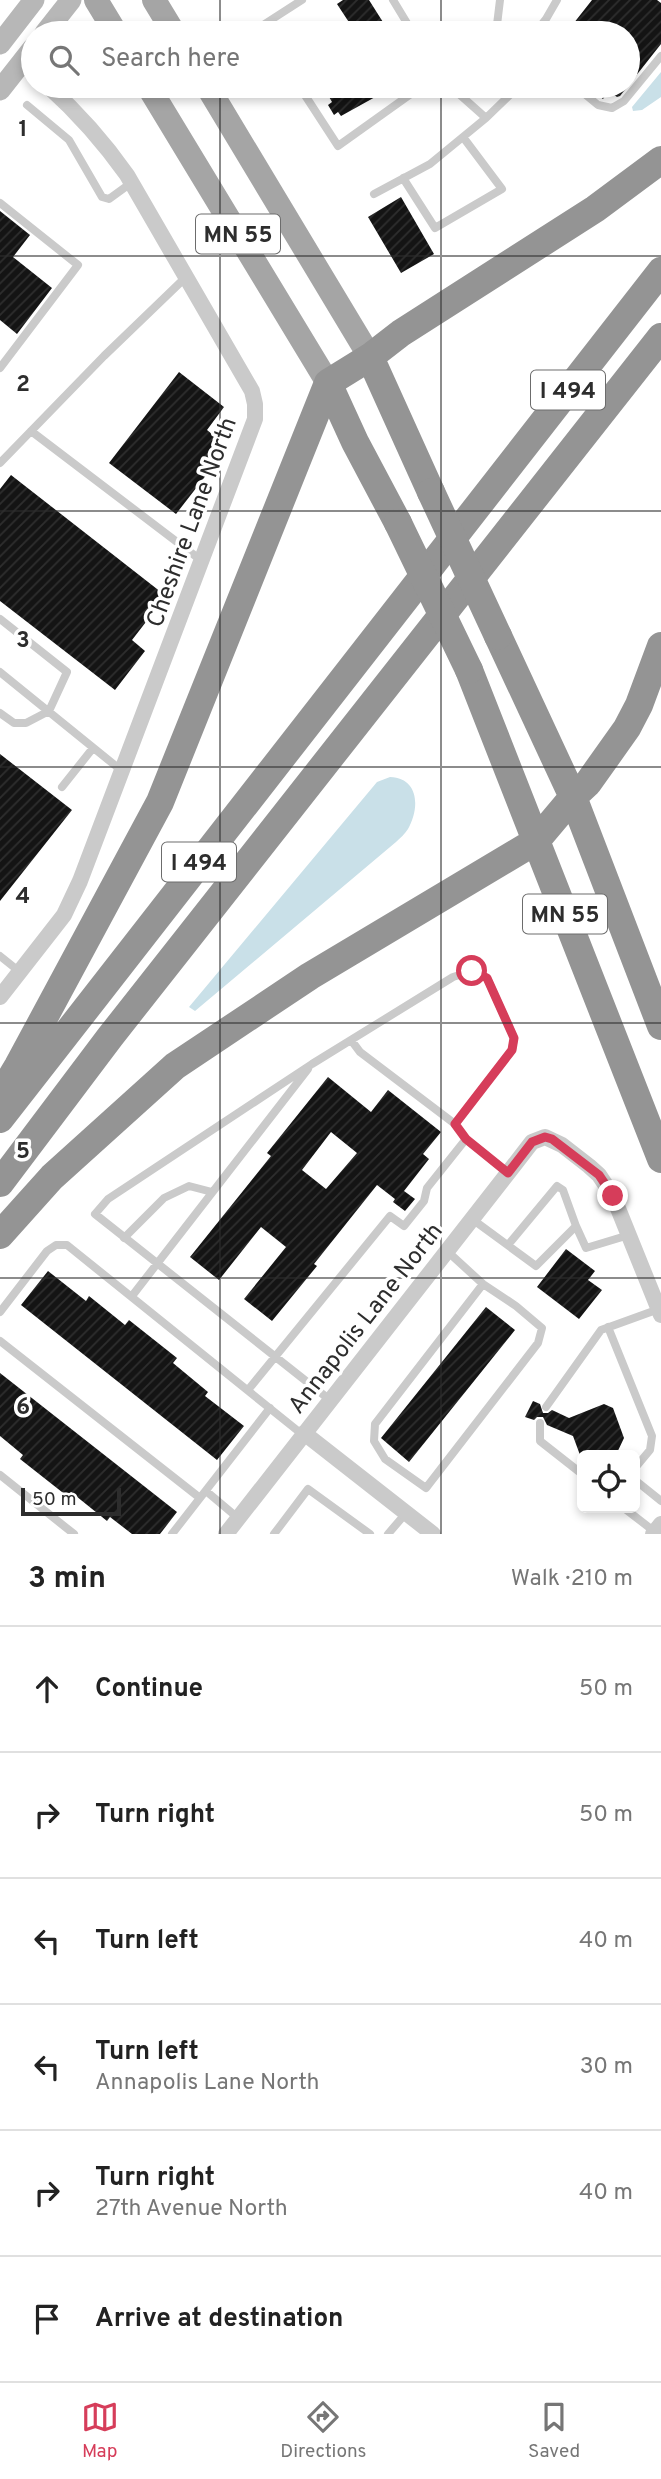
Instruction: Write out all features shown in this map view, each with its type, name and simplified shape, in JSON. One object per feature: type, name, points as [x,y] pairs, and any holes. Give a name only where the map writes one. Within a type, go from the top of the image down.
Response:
[{"type":"highway","points":[[0,1096],[160,802],[328,383],[595,209],[661,160]]},
{"type":"highway","name":"I 494","points":[[0,1119],[661,271]]},
{"type":"highway","name":"I 494","points":[[0,1183],[110,1037],[661,337]]},
{"type":"highway","name":"MN 55","points":[[370,357],[573,797],[661,1026]]},
{"type":"highway","name":"MN 55","points":[[328,383],[469,670],[661,1159]]},
{"type":"highway","points":[[0,1235],[51,1177],[174,1066],[310,976],[536,841],[588,783],[627,728],[639,705],[661,646]]},
{"type":"highway","points":[[639,705],[661,682]]},
{"type":"main road","points":[[96,0],[109,21]]},
{"type":"main road","points":[[154,0],[167,21]]},
{"type":"main road","name":"MN 55","points":[[155,98],[328,383]]},
{"type":"main road","name":"MN 55","points":[[214,98],[370,357]]},
{"type":"street","points":[[0,44],[34,0]]},
{"type":"street","points":[[54,21],[71,0]]},
{"type":"street","points":[[0,90],[21,69]]},
{"type":"street","name":"Cheshire Lane North","points":[[0,997],[64,915],[80,881],[255,419],[256,404],[252,391],[131,183],[103,141],[62,98]]},
{"type":"street","name":"Annapolis Lane North","points":[[226,1534],[532,1142],[545,1137],[562,1145],[599,1175],[613,1196],[629,1236]]},
{"type":"street","points":[[629,1236],[660,1312]]},
{"type":"street","points":[[303,1434],[433,1534]]},
{"type":"lane","points":[[269,21],[302,0]]},
{"type":"lane","points":[[393,0],[406,21]]},
{"type":"lane","points":[[497,21],[500,0]]},
{"type":"lane","points":[[545,21],[557,0]]},
{"type":"lane","points":[[640,81],[661,55]]},
{"type":"lane","points":[[307,98],[338,146],[405,98]]},
{"type":"lane","points":[[464,98],[486,118]]},
{"type":"lane","points":[[374,194],[430,164],[507,98]]},
{"type":"lane","points":[[590,98],[598,104],[612,108],[626,98]]},
{"type":"lane","points":[[27,106],[69,140],[102,197],[109,199],[131,183]]},
{"type":"lane","points":[[403,178],[435,228],[502,189],[463,137]]},
{"type":"lane","points":[[0,203],[78,265],[0,368]]},
{"type":"lane","points":[[0,463],[186,277]]},
{"type":"lane","points":[[0,348],[10,355]]},
{"type":"lane","points":[[32,431],[202,561]]},
{"type":"lane","points":[[0,619],[66,672],[49,711],[26,723],[14,723],[0,713]]},
{"type":"lane","points":[[0,672],[122,771]]},
{"type":"lane","points":[[62,787],[93,748]]},
{"type":"lane","points":[[0,956],[20,972]]},
{"type":"lane","points":[[330,1400],[95,1214],[108,1199],[312,1064],[453,977],[472,971],[487,978],[514,1038],[512,1050],[455,1124]]},
{"type":"lane","points":[[351,1040],[360,1052],[455,1124],[466,1139],[508,1173]]},
{"type":"lane","points":[[132,1296],[312,1064]]},
{"type":"lane","points":[[248,1390],[390,1216],[404,1226],[425,1201],[427,1188],[466,1139]]},
{"type":"lane","points":[[508,1245],[557,1185],[563,1191],[586,1248],[629,1236]]},
{"type":"lane","points":[[124,1238],[164,1198],[190,1186],[212,1192]]},
{"type":"lane","points":[[472,1219],[536,1266],[576,1226]]},
{"type":"lane","points":[[0,1312],[47,1251],[61,1244],[67,1245],[303,1434]]},
{"type":"lane","points":[[447,1251],[483,1284],[542,1328],[538,1343],[426,1488],[386,1459],[374,1441],[375,1424],[483,1284]]},
{"type":"lane","points":[[547,1407],[601,1330],[660,1312]]},
{"type":"lane","points":[[608,1327],[652,1436],[649,1450],[640,1462]]},
{"type":"lane","points":[[0,1341],[203,1495],[238,1518]]},
{"type":"lane","points":[[172,1534],[270,1408]]},
{"type":"lane","points":[[540,1423],[540,1441],[577,1470]]},
{"type":"lane","points":[[0,1475],[74,1534]]},
{"type":"lane","points":[[640,1484],[661,1501]]},
{"type":"lane","points":[[274,1534],[308,1489],[370,1534]]},
{"type":"lane","points":[[388,1534],[406,1513]]},
{"type":"lane","points":[[631,1513],[656,1530]]},
{"type":"water","points":[[661,72],[661,97],[642,110],[633,111],[632,107]]},
{"type":"water","points":[[390,777],[400,779],[412,788],[414,812],[405,833],[195,1011],[189,1007],[377,782]]},
{"type":"building","points":[[343,0],[369,0],[382,21],[348,21],[337,4]]},
{"type":"building","points":[[592,0],[657,0],[661,3],[661,44],[640,71],[640,21],[575,21]]},
{"type":"building","points":[[330,98],[373,98],[341,116],[338,112],[334,115],[328,105],[332,102]]},
{"type":"building","points":[[401,197],[434,254],[401,273],[368,217]]},
{"type":"building","points":[[0,211],[30,235],[13,257],[52,288],[17,334],[0,320]]},
{"type":"building","points":[[179,372],[224,407],[207,430],[228,447],[176,514],[109,463]]},
{"type":"building","points":[[11,475],[166,596],[132,640],[145,651],[115,690],[0,601],[0,489]]},
{"type":"building","points":[[0,754],[72,810],[0,901]]},
{"type":"building","points":[[328,1077],[371,1112],[388,1090],[441,1132],[423,1154],[429,1159],[404,1191],[415,1199],[405,1211],[377,1185],[272,1321],[244,1299],[286,1247],[261,1227],[219,1280],[190,1257],[271,1156],[267,1153]],"holes":[[[331,1132],[357,1153],[326,1189],[302,1170]]]},
{"type":"building","points":[[566,1249],[595,1271],[588,1280],[602,1290],[579,1319],[537,1287]]},
{"type":"building","points":[[48,1271],[86,1301],[89,1296],[125,1325],[129,1320],[177,1358],[173,1363],[208,1392],[205,1396],[244,1426],[217,1460],[21,1305]]},
{"type":"building","points":[[486,1307],[515,1330],[409,1462],[381,1438]]},
{"type":"building","points":[[0,1373],[177,1512],[160,1534],[132,1534],[110,1517],[107,1521],[71,1492],[67,1496],[20,1459],[23,1455],[0,1436]]},
{"type":"building","points":[[533,1401],[540,1404],[543,1413],[552,1410],[569,1418],[604,1404],[613,1408],[624,1438],[618,1450],[578,1450],[573,1436],[547,1425],[543,1417],[534,1420],[525,1417]]},
{"type":"route","points":[[472,971],[487,978],[514,1038],[512,1050],[455,1124],[466,1139],[508,1173],[532,1142],[538,1138],[552,1139],[599,1175],[613,1196]]}]
